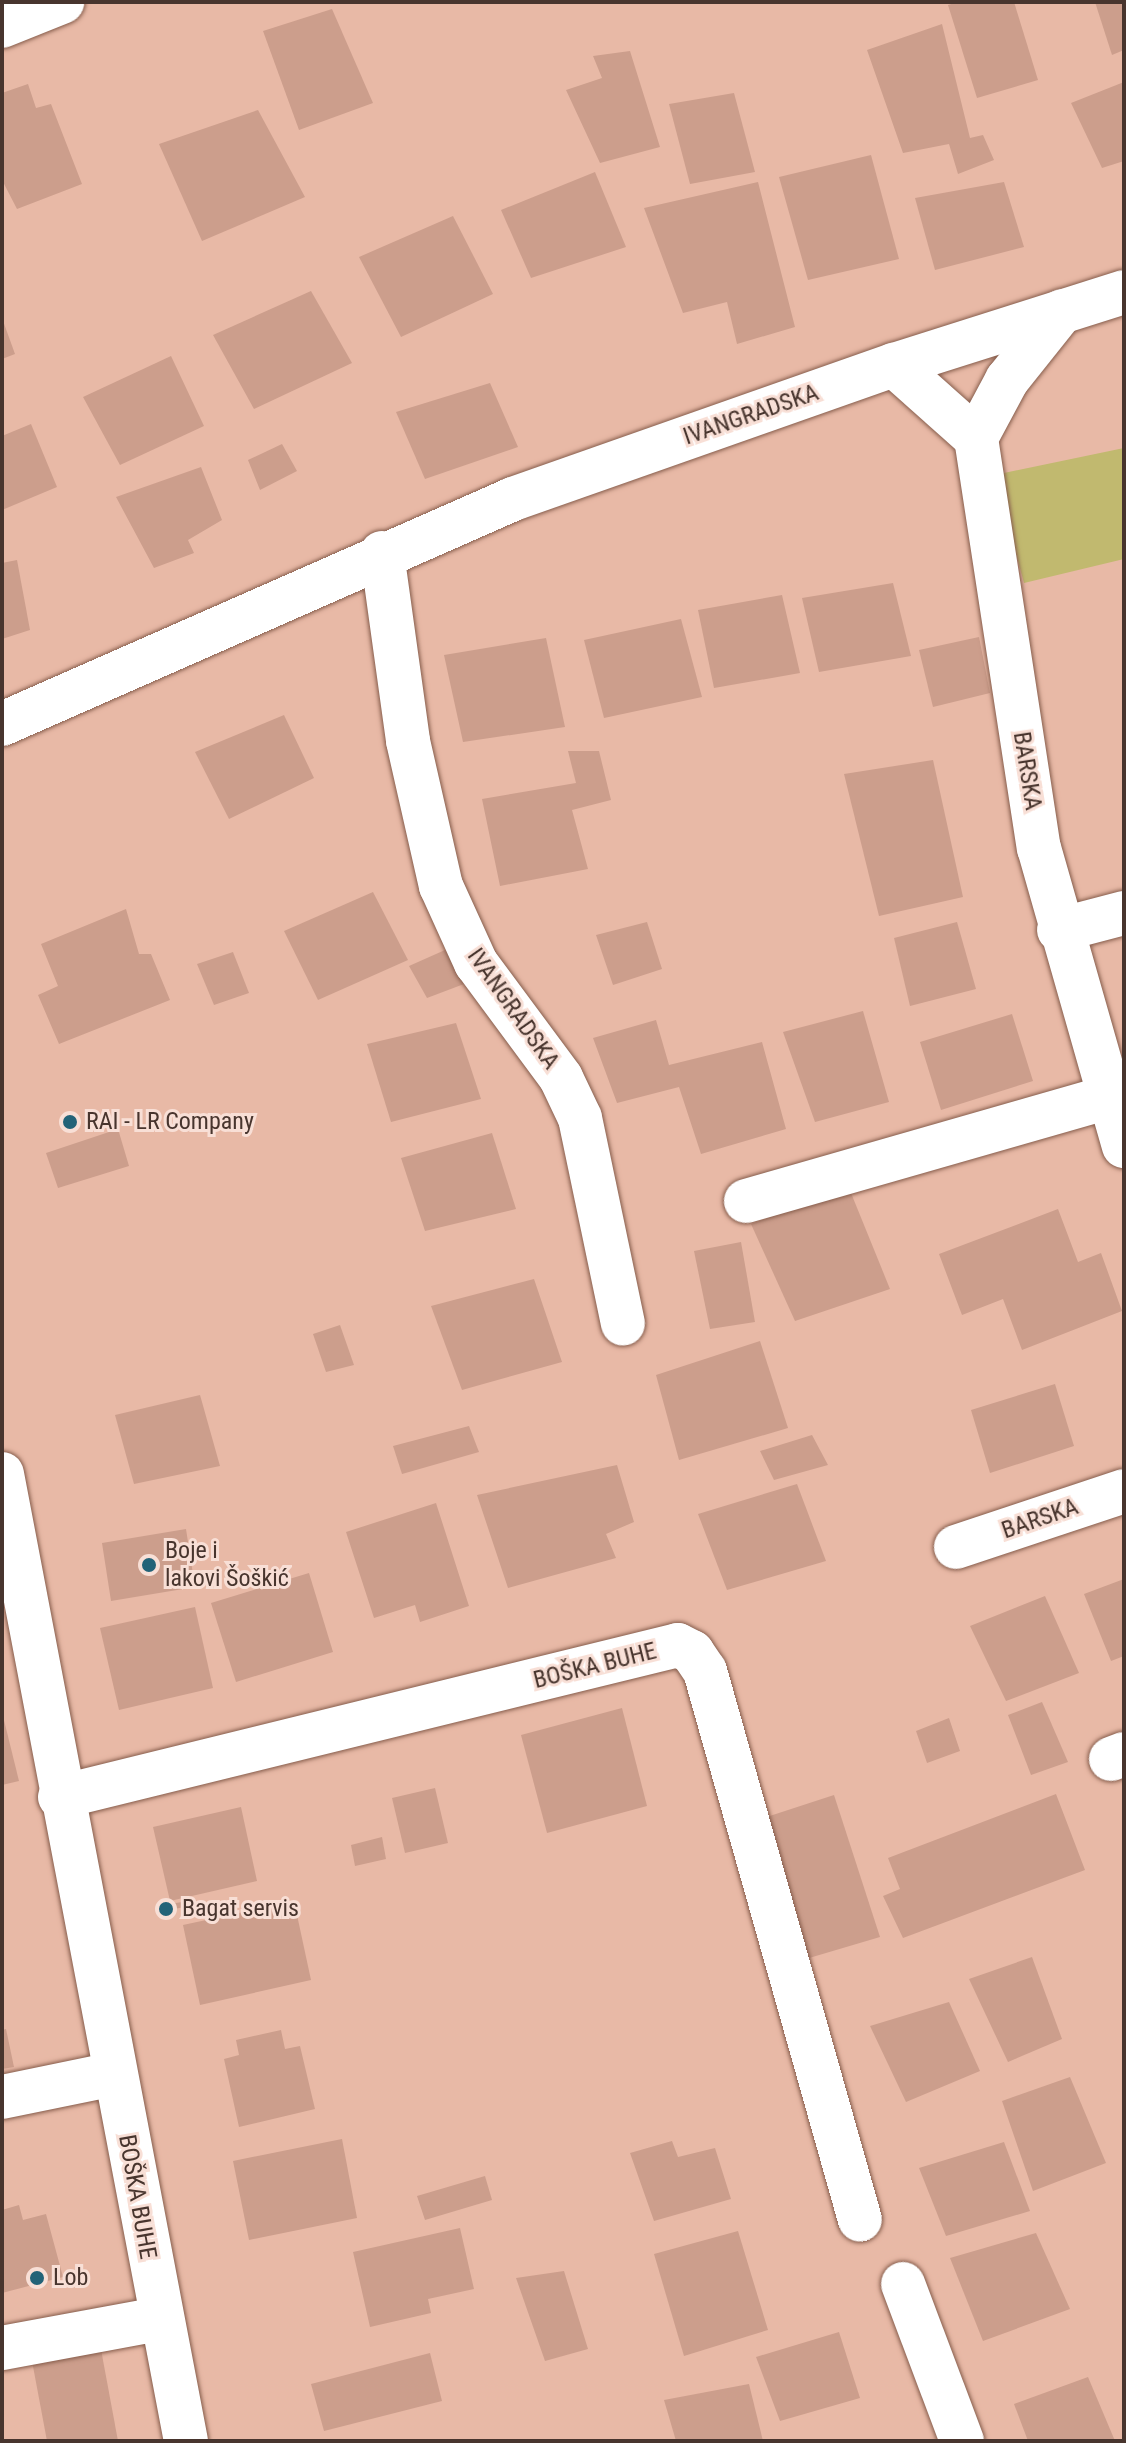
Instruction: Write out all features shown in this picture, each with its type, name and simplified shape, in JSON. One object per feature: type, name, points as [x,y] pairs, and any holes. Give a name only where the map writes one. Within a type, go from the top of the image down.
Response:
[{"type":"street","points":[[2,26],[62,2]]},
{"type":"street","name":"IVANGRADSKA","points":[[2,724],[382,553],[894,365],[1124,292]]},
{"type":"street","points":[[894,365],[976,438],[1007,380],[1062,311]]},
{"type":"street","name":"BARSKA","points":[[976,438],[1039,848],[1106,1098],[1124,1146]]},
{"type":"street","name":"IVANGRADSKA","points":[[382,553],[408,741],[441,886],[476,963],[561,1078],[580,1118],[623,1324]]},
{"type":"street","points":[[1059,930],[1124,913]]},
{"type":"street","points":[[746,1201],[1106,1098]]},
{"type":"street","name":"BARSKA","points":[[956,1547],[1124,1491]]},
{"type":"street","name":"BOŠKA BUHE","points":[[4,1502],[159,2319],[186,2441]]},
{"type":"street","name":"BOŠKA BUHE","points":[[60,1797],[678,1645],[692,1652],[705,1671],[860,2220]]},
{"type":"street","points":[[2,2097],[114,2074]]},
{"type":"street","points":[[903,2284],[962,2441]]},
{"type":"street","points":[[2,2348],[159,2319]]},
{"type":"shaded area","points":[[1124,448],[1124,559],[1024,583],[1006,517],[1004,473]]},
{"type":"building","points":[[958,2],[1014,2],[1038,80],[977,98],[948,5]]},
{"type":"building","points":[[1095,2],[1124,2],[1124,50],[1112,55]]},
{"type":"building","points":[[332,9],[373,103],[299,130],[263,31]]},
{"type":"building","points":[[942,24],[970,138],[983,135],[994,160],[958,174],[949,144],[903,153],[867,50]]},
{"type":"building","points":[[630,51],[660,147],[600,163],[566,90],[602,78],[593,56]]},
{"type":"building","points":[[1124,82],[1124,161],[1102,168],[1071,103]]},
{"type":"building","points":[[28,84],[36,108],[51,104],[82,184],[17,209],[2,180],[2,93]]},
{"type":"building","points":[[734,93],[755,172],[690,184],[669,104]]},
{"type":"building","points":[[258,110],[305,197],[202,241],[159,144]]},
{"type":"building","points":[[871,155],[899,259],[808,280],[779,177]]},
{"type":"building","points":[[595,172],[626,247],[531,278],[501,210]]},
{"type":"building","points":[[758,182],[795,327],[737,344],[727,302],[683,313],[644,208]]},
{"type":"building","points":[[1004,182],[1024,247],[935,270],[915,198]]},
{"type":"building","points":[[453,216],[493,294],[401,337],[359,257]]},
{"type":"building","points":[[311,291],[352,363],[254,409],[213,335]]},
{"type":"building","points":[[2,318],[15,354],[2,359]]},
{"type":"building","points":[[171,356],[204,426],[120,465],[83,397]]},
{"type":"building","points":[[490,383],[518,447],[425,479],[396,412]]},
{"type":"building","points":[[31,424],[57,487],[2,510],[2,436]]},
{"type":"building","points":[[282,444],[297,471],[260,490],[248,460]]},
{"type":"building","points":[[201,467],[222,520],[188,540],[194,553],[154,568],[116,497]]},
{"type":"building","points":[[17,560],[30,630],[2,639],[2,563]]},
{"type":"building","points":[[893,583],[911,656],[819,672],[802,598]]},
{"type":"building","points":[[782,595],[800,673],[714,688],[698,610]]},
{"type":"building","points":[[681,619],[702,697],[604,718],[584,640]]},
{"type":"building","points":[[979,637],[990,693],[933,707],[919,650]]},
{"type":"building","points":[[546,638],[565,727],[463,742],[444,655]]},
{"type":"building","points":[[284,715],[314,778],[229,819],[195,752]]},
{"type":"building","points":[[568,751],[599,751],[611,800],[572,810],[588,869],[500,886],[482,799],[576,783]]},
{"type":"building","points":[[933,760],[963,897],[879,916],[844,774]]},
{"type":"building","points":[[373,892],[408,960],[318,1000],[284,931]]},
{"type":"building","points":[[126,909],[139,954],[151,954],[170,1000],[59,1044],[38,995],[58,986],[41,944]]},
{"type":"building","points":[[647,922],[662,969],[613,985],[596,935]]},
{"type":"building","points":[[957,922],[976,989],[910,1006],[894,938]]},
{"type":"building","points":[[445,950],[464,984],[427,998],[409,966]]},
{"type":"building","points":[[233,952],[249,993],[214,1005],[197,964]]},
{"type":"building","points":[[863,1011],[889,1102],[815,1122],[783,1032]]},
{"type":"building","points":[[1012,1014],[1033,1081],[941,1110],[920,1042]]},
{"type":"building","points":[[656,1020],[669,1065],[762,1042],[786,1129],[701,1154],[679,1087],[617,1103],[593,1038]]},
{"type":"building","points":[[456,1023],[481,1099],[391,1122],[367,1044]]},
{"type":"building","points":[[118,1129],[129,1166],[58,1188],[46,1153]]},
{"type":"building","points":[[492,1133],[516,1209],[425,1231],[401,1158]]},
{"type":"building","points":[[849,1188],[890,1289],[795,1321],[751,1224]]},
{"type":"building","points":[[1058,1209],[1078,1262],[1101,1253],[1122,1311],[1022,1350],[1003,1299],[962,1315],[939,1254]]},
{"type":"building","points":[[741,1242],[755,1322],[710,1329],[694,1251]]},
{"type":"building","points":[[534,1279],[562,1362],[462,1390],[431,1306]]},
{"type":"building","points":[[340,1325],[354,1365],[326,1372],[313,1334]]},
{"type":"building","points":[[760,1341],[788,1428],[679,1460],[656,1375]]},
{"type":"building","points":[[1055,1384],[1074,1446],[990,1473],[971,1410]]},
{"type":"building","points":[[200,1395],[220,1466],[134,1484],[115,1415]]},
{"type":"building","points":[[469,1426],[479,1452],[402,1474],[393,1446]]},
{"type":"building","points":[[812,1435],[828,1465],[774,1480],[760,1451]]},
{"type":"building","points":[[617,1465],[634,1522],[606,1534],[616,1558],[508,1588],[477,1495]]},
{"type":"building","points":[[797,1484],[826,1561],[727,1590],[698,1514]]},
{"type":"building","points":[[436,1503],[469,1606],[420,1622],[415,1605],[374,1618],[346,1532]]},
{"type":"building","name":"Boje i lakovi Šoškić","points":[[186,1529],[195,1587],[111,1601],[102,1543]]},
{"type":"building","points":[[309,1573],[333,1652],[236,1682],[211,1603]]},
{"type":"building","points":[[1124,1579],[1124,1656],[1111,1661],[1084,1594]]},
{"type":"building","points":[[1045,1596],[1079,1673],[1006,1701],[970,1626]]},
{"type":"building","points":[[195,1607],[213,1688],[119,1710],[100,1628]]},
{"type":"building","points":[[1042,1702],[1068,1762],[1031,1775],[1008,1715]]},
{"type":"building","points":[[622,1708],[647,1806],[547,1833],[521,1735]]},
{"type":"building","points":[[2,1712],[19,1781],[2,1785]]},
{"type":"building","points":[[949,1718],[960,1751],[927,1763],[916,1731]]},
{"type":"building","points":[[435,1788],[448,1843],[405,1853],[392,1798]]},
{"type":"building","points":[[1056,1794],[1085,1870],[903,1938],[883,1896],[900,1889],[888,1858]]},
{"type":"building","points":[[834,1795],[880,1937],[799,1961],[757,1820]]},
{"type":"building","points":[[241,1807],[257,1881],[170,1901],[153,1827]]},
{"type":"building","points":[[382,1837],[386,1859],[355,1866],[351,1845]]},
{"type":"building","name":"Bagat servis","points":[[188,1901],[190,1906],[158,1912],[158,1906]]},
{"type":"building","points":[[294,1901],[311,1980],[200,2005],[183,1925]]},
{"type":"building","points":[[1032,1957],[1062,2039],[1008,2062],[969,1979]]},
{"type":"building","points":[[949,2002],[980,2071],[906,2102],[870,2026]]},
{"type":"building","points":[[6,2029],[14,2067],[2,2069],[2,2030]]},
{"type":"building","points":[[281,2030],[285,2049],[300,2046],[315,2109],[239,2127],[224,2059],[239,2055],[236,2040]]},
{"type":"building","points":[[1070,2077],[1106,2163],[1033,2191],[1002,2101]]},
{"type":"building","points":[[342,2139],[357,2218],[249,2240],[233,2161]]},
{"type":"building","points":[[672,2141],[678,2157],[715,2148],[731,2199],[654,2221],[630,2153]]},
{"type":"building","points":[[1004,2142],[1030,2211],[946,2236],[919,2168]]},
{"type":"building","points":[[485,2176],[492,2200],[425,2220],[417,2196]]},
{"type":"building","points":[[19,2205],[23,2220],[46,2214],[63,2277],[2,2293],[2,2210]]},
{"type":"building","points":[[460,2228],[474,2289],[428,2299],[431,2313],[370,2327],[353,2252]]},
{"type":"building","points":[[738,2231],[768,2330],[684,2356],[654,2254]]},
{"type":"building","points":[[1036,2233],[1070,2309],[983,2341],[950,2258]]},
{"type":"building","points":[[564,2271],[588,2349],[545,2361],[516,2278]]},
{"type":"building","points":[[839,2332],[860,2398],[780,2421],[756,2357]]},
{"type":"building","points":[[100,2344],[118,2441],[47,2441],[32,2361]]},
{"type":"building","points":[[430,2353],[442,2401],[324,2431],[311,2384]]},
{"type":"building","points":[[1088,2377],[1115,2441],[1028,2441],[1014,2404]]},
{"type":"building","points":[[749,2384],[763,2441],[676,2441],[664,2400]]},
{"type":"place","name":"RAI - LR Company","points":[[70,1122]]},
{"type":"place","name":"Boje i lakovi Šoškić","points":[[149,1565]]},
{"type":"place","name":"Bagat servis","points":[[166,1909]]},
{"type":"place","name":"Lob","points":[[37,2278]]}]
